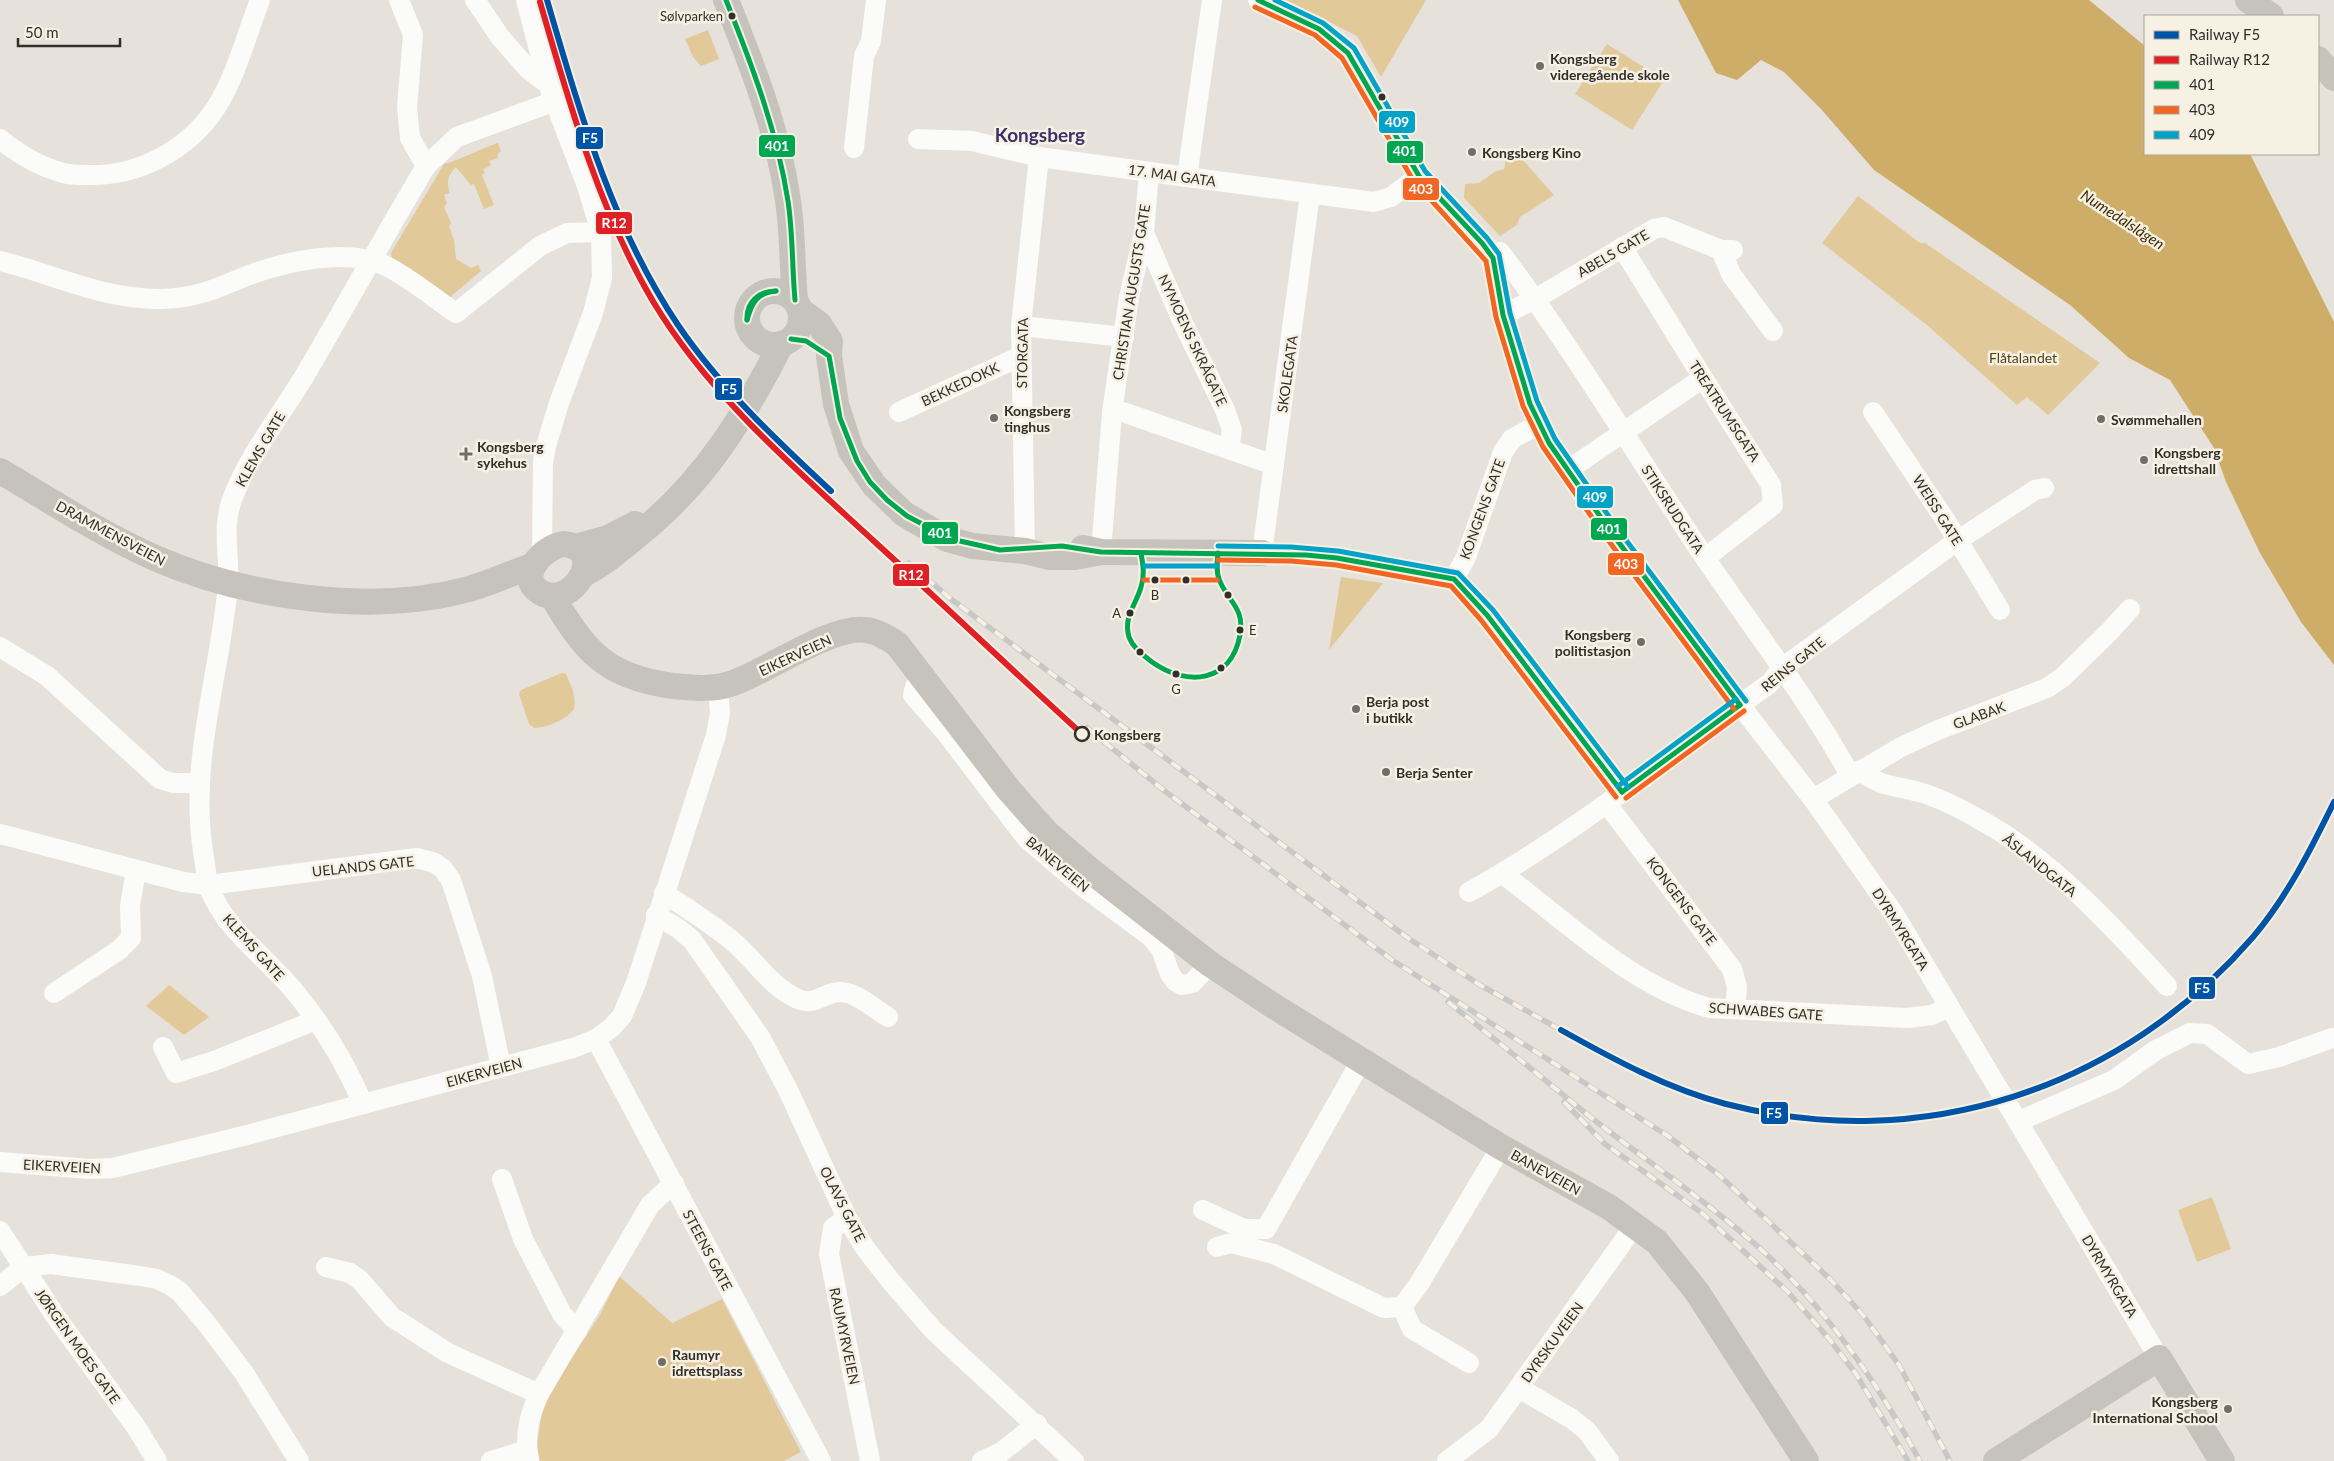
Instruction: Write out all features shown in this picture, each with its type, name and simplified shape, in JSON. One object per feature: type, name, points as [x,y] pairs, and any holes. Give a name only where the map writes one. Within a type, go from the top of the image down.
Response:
[{"type":"main road","points":[[726,0],[767,109],[786,188],[801,323],[786,341]]},
{"type":"main road","points":[[2319,60],[2334,78]]},
{"type":"main road","points":[[791,225],[777,265],[761,294],[748,308],[747,320],[751,332],[761,342],[774,345],[786,341],[806,341],[829,356]]},
{"type":"main road","points":[[761,294],[779,291],[820,324],[828,335],[836,404],[846,439],[858,463],[882,494],[917,523],[959,543],[988,548],[1025,551],[1049,546],[1075,546],[1101,552],[1262,553]]},
{"type":"main road","name":"DRAMMENSVEIEN","points":[[751,332],[754,370],[752,398]]},
{"type":"main road","name":"DRAMMENSVEIEN","points":[[0,471],[142,552],[176,567],[228,582],[299,596],[359,601],[411,599],[466,590],[607,560],[654,522],[716,455],[733,431],[786,341]]},
{"type":"main road","name":"EIKERVEIEN","points":[[557,570],[565,621],[592,653],[605,664],[636,679],[677,686],[718,687],[743,679],[824,639],[858,630],[874,632]]},
{"type":"main road","name":"BANEVEIEN","points":[[874,632],[897,644],[1009,790],[1047,833],[1076,859],[1210,964],[1360,1061],[1501,1147],[1635,1225],[1657,1242],[1686,1276],[1806,1461]]},
{"type":"main road","points":[[1996,1461],[2159,1358]]},
{"type":"main road","name":"DYRMYRGATA","points":[[2159,1358],[2222,1461]]},
{"type":"street","points":[[0,139],[36,163],[65,174],[106,176],[138,169],[165,156],[204,123],[218,105],[260,0]]},
{"type":"street","points":[[399,0],[413,35],[407,107],[410,138],[426,166]]},
{"type":"street","points":[[476,0],[500,37],[552,93]]},
{"type":"street","points":[[526,0],[552,93],[588,189],[600,232],[602,278],[593,314],[559,403],[543,463],[544,495],[557,570]]},
{"type":"street","points":[[854,148],[864,56],[871,41],[876,0]]},
{"type":"street","points":[[1187,177],[1212,0]]},
{"type":"street","points":[[1258,0],[1319,29],[1348,53],[1355,62],[1419,176],[1482,243],[1492,258]]},
{"type":"street","name":"KLEMS GATE","points":[[363,1104],[336,1049],[316,1020],[294,991],[235,930],[218,906],[209,885],[198,820],[199,783],[228,582],[226,525],[232,498],[252,459],[333,328],[370,260],[426,166],[445,146],[457,137],[552,93]]},
{"type":"street","name":"17. MAI GATA","points":[[918,140],[972,141],[1039,157],[1374,202],[1391,197],[1419,176]]},
{"type":"street","name":"STORGATA","points":[[1025,551],[1020,356],[1021,326],[1039,157]]},
{"type":"street","name":"CHRISTIAN AUGUSTS GATE","points":[[1101,552],[1112,412],[1129,297],[1144,233],[1149,172]]},
{"type":"street","name":"SKOLEGATA","points":[[1262,553],[1310,194]]},
{"type":"street","name":"ABELS GATE","points":[[1503,314],[1535,299],[1622,247],[1654,229],[1664,226],[1727,250],[1732,274],[1773,331]]},
{"type":"street","points":[[0,261],[130,298],[161,299],[186,297],[215,291],[245,277],[314,257],[370,260],[388,267],[456,313],[515,263],[540,246],[567,233],[600,232]]},
{"type":"street","name":"NYMOENS SKRÅGATE","points":[[1144,233],[1225,410],[1232,430],[1229,449]]},
{"type":"street","name":"TREATRUMSGATA","points":[[1622,247],[1702,378],[1772,485],[1773,505],[1706,558]]},
{"type":"street","name":"STIKSRUDGATA","points":[[1492,258],[1500,252],[1535,299],[1706,558],[1855,773]]},
{"type":"street","name":"DYRMYRGATA","points":[[1492,258],[1503,314],[1530,404],[1539,424],[1568,470],[1740,705],[1812,799],[1894,914],[2159,1358]]},
{"type":"street","points":[[1021,326],[1124,337]]},
{"type":"street","name":"BEKKEDOKK","points":[[899,412],[1020,356]]},
{"type":"street","points":[[1568,470],[1702,378]]},
{"type":"street","points":[[1112,412],[1122,412],[1274,465]]},
{"type":"street","name":"WEISS GATE","points":[[1874,412],[2000,610]]},
{"type":"street","name":"KONGENS GATE","points":[[1539,424],[1512,439],[1503,452],[1466,557],[1454,579],[1466,590],[1487,616],[1732,969],[1736,980],[1735,1008]]},
{"type":"street","name":"REINS GATE","points":[[1469,892],[1503,874],[1615,798],[1770,683],[1782,668],[1957,541],[2036,490],[2044,488]]},
{"type":"street","points":[[1262,553],[1337,558],[1454,579]]},
{"type":"street","name":"GLABAK","points":[[1812,799],[1855,773],[1938,730],[2047,688],[2063,676],[2130,609]]},
{"type":"street","points":[[0,647],[47,676],[160,779],[173,783],[199,783]]},
{"type":"street","name":"BANEVEIEN","points":[[922,677],[913,695],[946,733],[1028,839],[1082,886],[1151,937],[1161,949],[1170,974],[1175,981],[1182,985],[1192,982],[1210,964]]},
{"type":"street","name":"EIKERVEIEN","points":[[1,1160],[90,1169],[113,1168],[545,1056],[596,1039],[622,1016],[636,983],[656,915],[716,735],[720,713],[718,687]]},
{"type":"street","name":"ÅSLANDGATA","points":[[1855,773],[1920,792],[1985,822],[2023,847],[2106,921],[2168,986]]},
{"type":"street","name":"UELANDS GATE","points":[[0,834],[66,850],[136,871],[184,882],[209,885],[385,861],[417,858],[435,863],[443,869],[451,880],[474,949],[482,976],[501,1067]]},
{"type":"street","points":[[54,993],[119,950],[131,938],[130,905],[136,871]]},
{"type":"street","name":"SCHWABES GATE","points":[[1503,874],[1598,947],[1650,983],[1683,1000],[1709,1008],[1735,1008],[1833,1016],[1908,1018],[1932,1015],[1949,1007]]},
{"type":"street","points":[[664,894],[731,940],[772,983],[798,999],[806,1002],[824,997],[828,993],[844,992],[888,1017]]},
{"type":"street","name":"OLAVS GATE","points":[[656,915],[679,929],[692,940],[760,1038],[788,1090],[847,1218],[865,1248],[888,1279],[933,1330],[1037,1424],[1074,1461]]},
{"type":"street","points":[[164,1047],[176,1073],[214,1061],[316,1020]]},
{"type":"street","points":[[2019,1121],[2114,1080],[2156,1050],[2190,1033],[2207,1034],[2248,1064],[2279,1057],[2332,1038]]},
{"type":"street","name":"STEENS GATE","points":[[596,1039],[821,1461]]},
{"type":"street","points":[[1203,1210],[1244,1229],[1266,1229],[1360,1061]]},
{"type":"street","points":[[1402,1307],[1424,1276],[1501,1147]]},
{"type":"street","points":[[502,1179],[523,1239],[562,1314],[576,1331]]},
{"type":"street","points":[[491,1461],[528,1456],[526,1432],[529,1416],[538,1394],[650,1205],[674,1183]]},
{"type":"street","name":"RAUMYRVEIEN","points":[[847,1218],[834,1228],[830,1237],[829,1254],[870,1461]]},
{"type":"street","name":"DYRSKUVEIEN","points":[[1609,1461],[1588,1431],[1572,1419],[1519,1388],[1635,1225]]},
{"type":"street","name":"JØRGEN MOES GATE","points":[[0,1231],[56,1317],[136,1427],[157,1461]]},
{"type":"street","points":[[1217,1247],[1231,1243],[1274,1254],[1384,1308],[1402,1307]]},
{"type":"street","points":[[0,1286],[24,1267],[51,1264],[140,1276],[157,1279],[170,1285],[180,1292],[207,1324],[244,1373],[299,1461]]},
{"type":"street","points":[[326,1268],[350,1274],[360,1280],[392,1317],[432,1343],[492,1374],[538,1394]]},
{"type":"street","points":[[1402,1307],[1412,1329],[1469,1363]]},
{"type":"street","points":[[1447,1461],[1489,1429],[1519,1388]]},
{"type":"street","points":[[982,1461],[1000,1452],[1037,1424]]},
{"type":"green space","points":[[1286,0],[1426,0],[1381,77],[1357,36]]},
{"type":"green space","points":[[708,30],[719,59],[701,66],[693,57],[685,39]]},
{"type":"green space","points":[[1607,44],[1664,80],[1632,130],[1575,94]]},
{"type":"green space","points":[[498,143],[501,151],[497,155],[498,158],[489,161],[491,165],[483,170],[485,173],[482,175],[494,205],[484,209],[474,184],[471,185],[456,167],[448,179],[450,193],[444,195],[447,203],[444,207],[451,223],[449,226],[454,240],[456,259],[471,268],[478,265],[481,271],[449,298],[392,258],[391,253],[444,164]]},
{"type":"green space","points":[[1508,150],[1514,150],[1554,195],[1520,217],[1517,225],[1500,236],[1464,198],[1465,184],[1479,183],[1496,171],[1504,169]]},
{"type":"green space","name":"Flåtalandet","points":[[1858,196],[1920,243],[1925,243],[2100,363],[2048,415],[2027,397],[2017,405],[1928,326],[1822,243]]},
{"type":"green space","points":[[1341,577],[1383,583],[1329,650]]},
{"type":"green space","points":[[562,673],[566,674],[573,691],[574,709],[567,716],[556,722],[534,728],[529,724],[519,694],[521,690]]},
{"type":"green space","points":[[169,985],[209,1017],[184,1035],[146,1006]]},
{"type":"green space","points":[[2212,1197],[2231,1249],[2197,1262],[2178,1210]]},
{"type":"green space","name":"Raumyr idrettsplass","points":[[619,1276],[672,1323],[722,1299],[801,1452],[784,1461],[540,1461],[537,1447],[543,1402],[600,1315]]},
{"type":"water","name":"Numedalslågen","points":[[1678,0],[2089,0],[2144,45],[2144,155],[2250,155],[2334,322],[2334,665],[2301,622],[2260,553],[2226,482],[2214,448],[2170,380],[2129,358],[2070,305],[1874,170],[1821,109],[1784,72],[1761,60],[1737,80],[1716,73]]},
{"type":"railway","points":[[909,563],[951,599],[1408,938],[1480,985],[1561,1030]]},
{"type":"railway","points":[[1087,728],[1166,792],[1392,960],[1668,1136],[1719,1175],[1831,1280],[1863,1315],[1899,1365],[1950,1461]]},
{"type":"railway","points":[[1448,1002],[1598,1123],[1725,1219],[1765,1253],[1810,1300],[1851,1351],[1870,1377],[1920,1461]]},
{"type":"railway","points":[[1564,1102],[1605,1144],[1702,1213],[1788,1292],[1830,1340],[1856,1374],[1908,1461]]},
{"type":"rail line","name":"F5","points":[[547,0],[600,168],[634,249],[655,287],[694,348],[730,391],[769,432],[831,491]]},
{"type":"rail line","name":"R12","points":[[540,2],[588,157],[617,232],[654,303],[701,370],[756,431],[1082,734]]},
{"type":"rail line","name":"F5","points":[[1561,1030],[1662,1082],[1704,1098],[1800,1118],[1872,1121],[1944,1114],[2014,1097],[2080,1070],[2143,1034],[2200,990],[2253,937],[2277,906],[2307,855],[2334,802]]},
{"type":"transit line","name":"401","points":[[726,0],[754,74],[770,124],[783,175],[790,213],[795,300]]},
{"type":"transit line","name":"401","points":[[1258,0],[1319,29],[1348,53],[1419,176],[1482,243],[1493,258],[1503,315],[1530,404],[1549,443],[1611,532],[1740,705]]},
{"type":"transit line","name":"409","points":[[1275,0],[1323,23],[1354,48],[1425,171],[1487,238],[1499,254],[1510,313],[1537,401],[1555,439],[1617,528],[1746,701]]},
{"type":"transit line","name":"403","points":[[1255,7],[1315,35],[1342,58],[1413,180],[1486,261],[1496,317],[1523,406],[1543,447],[1605,536],[1734,709]]},
{"type":"transit line","name":"401","points":[[747,320],[751,303],[759,295],[776,291]]},
{"type":"transit line","name":"401","points":[[747,320],[753,303],[760,296],[776,291]]},
{"type":"transit line","name":"401","points":[[791,339],[806,341],[829,356],[840,418],[857,461],[870,482],[887,500],[907,516],[951,539],[1000,550],[1062,546],[1101,552],[1306,555],[1337,558],[1454,579],[1487,615],[1622,792]]},
{"type":"transit line","name":"409","points":[[1218,546],[1291,547],[1338,551],[1458,573],[1493,610],[1628,787]]},
{"type":"transit line","name":"401","points":[[1141,553],[1143,578],[1129,617],[1129,637],[1136,648],[1152,662],[1165,670],[1193,677],[1206,676],[1217,671],[1227,663],[1235,651],[1240,635],[1241,625],[1238,611],[1222,587],[1218,576],[1218,553]]},
{"type":"transit line","name":"403","points":[[1218,560],[1291,561],[1336,565],[1451,586],[1481,620],[1616,797]]},
{"type":"transit line","name":"409","points":[[1144,566],[1217,566]]},
{"type":"transit line","name":"403","points":[[1144,580],[1217,580]]},
{"type":"transit line","name":"409","points":[[1618,786],[1736,699]]},
{"type":"transit line","name":"401","points":[[1622,792],[1740,705]]},
{"type":"transit line","name":"403","points":[[1626,798],[1744,711]]},
{"type":"place","name":"Sølvparken","points":[[732,16]]},
{"type":"place","name":"Kongsberg videregående skole","points":[[1540,66]]},
{"type":"place","name":"Kongsberg Kino","points":[[1472,152]]},
{"type":"place","name":"Kongsberg tinghus","points":[[994,418]]},
{"type":"place","name":"Svømmehallen","points":[[2101,419]]},
{"type":"place","name":"Kongsberg sykehus","points":[[466,454]]},
{"type":"place","name":"Kongsberg idrettshall","points":[[2144,460]]},
{"type":"place","name":"B","points":[[1155,580]]},
{"type":"place","name":"A","points":[[1130,613]]},
{"type":"place","name":"E","points":[[1240,630]]},
{"type":"place","name":"Kongsberg politistasjon","points":[[1641,642]]},
{"type":"place","name":"G","points":[[1176,674]]},
{"type":"place","name":"Berja post i butikk","points":[[1356,709]]},
{"type":"place","name":"Kongsberg","points":[[1082,734]]},
{"type":"place","name":"Berja Senter","points":[[1386,772]]},
{"type":"place","name":"Raumyr idrettsplass","points":[[662,1362]]},
{"type":"place","name":"Kongsberg International School","points":[[2228,1409]]},
{"type":"district","name":"Kongsberg","points":[[1040,134]]}]
